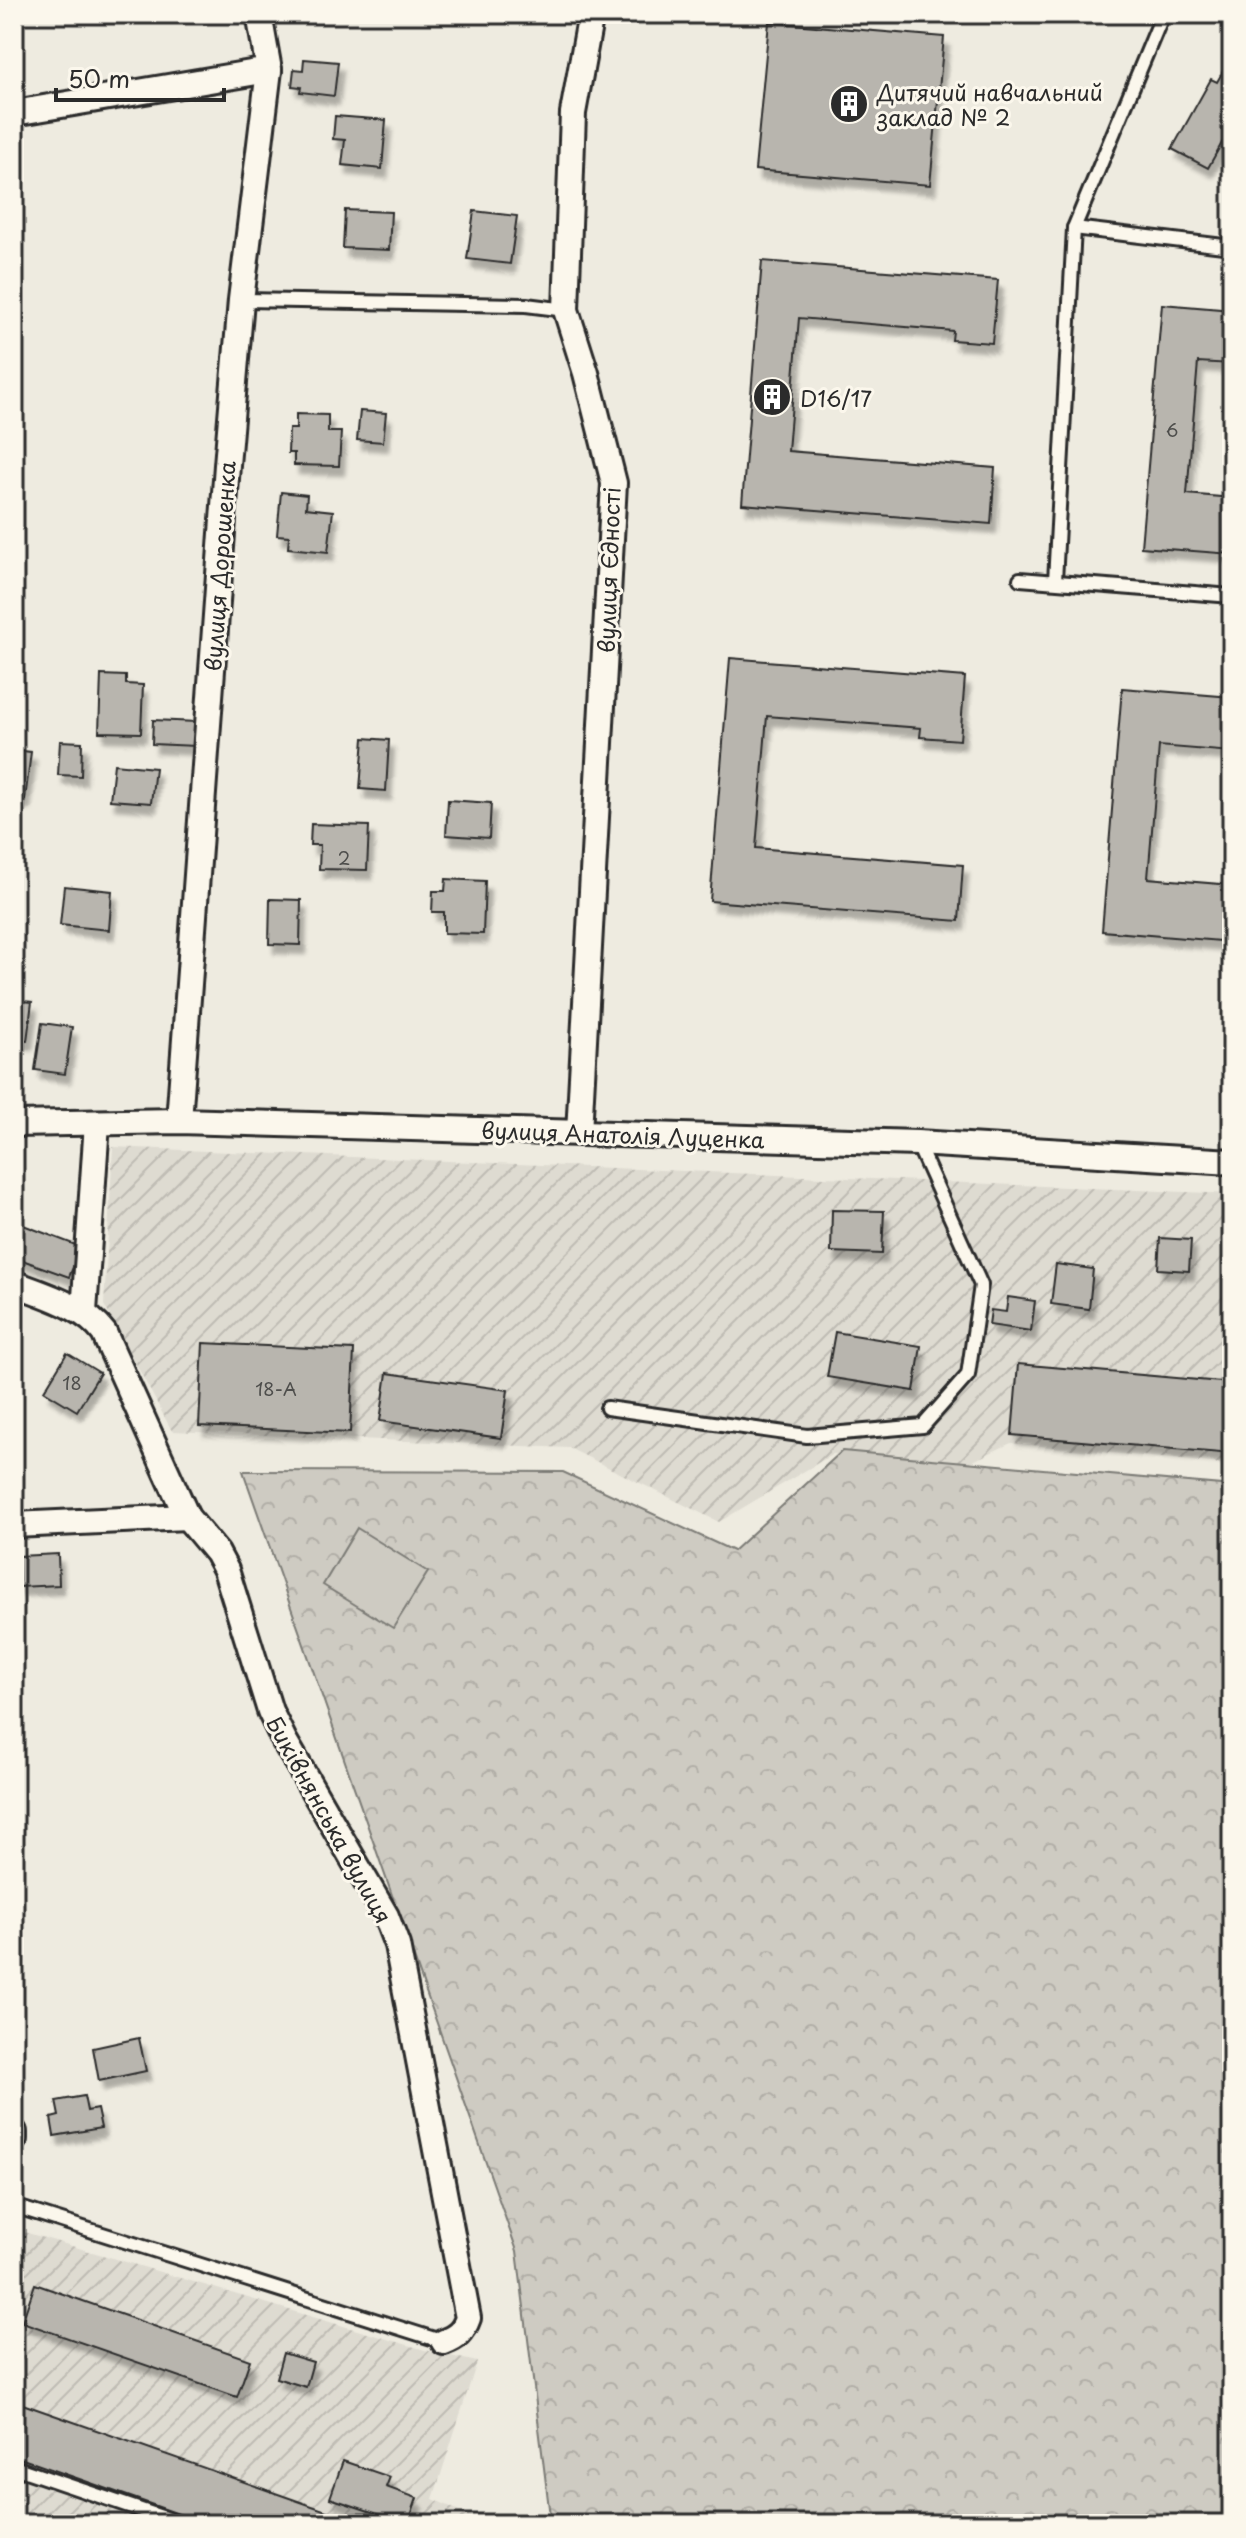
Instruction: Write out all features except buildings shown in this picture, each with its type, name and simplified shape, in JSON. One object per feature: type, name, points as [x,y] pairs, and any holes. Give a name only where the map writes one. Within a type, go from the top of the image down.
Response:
[{"type":"street","name":"вулиця Дорошенка","points":[[179,1121],[225,481],[241,300],[269,70],[259,14]]},
{"type":"street","name":"вулиця Єдності","points":[[579,1133],[614,483],[586,373],[566,310],[573,113],[591,14]]},
{"type":"street","points":[[14,113],[269,70]]},
{"type":"street","name":"вулиця Анатолія Луценка","points":[[14,1124],[179,1121],[917,1143],[1232,1162]]},
{"type":"street","points":[[84,1312],[97,1123]]},
{"type":"street","points":[[14,1283],[84,1312],[104,1333],[187,1517],[14,1525]]},
{"type":"street","name":"Биківнянська вулиця","points":[[187,1517],[217,1553],[226,1570],[270,1711],[386,1916],[397,1945],[468,2318],[456,2338],[444,2342]]},
{"type":"street","points":[[14,2132],[14,2139]]},
{"type":"lane","points":[[1055,581],[1074,228],[1163,14]]},
{"type":"lane","points":[[1074,228],[1232,247]]},
{"type":"lane","points":[[241,300],[526,305],[566,310]]},
{"type":"lane","points":[[1020,579],[1232,596]]},
{"type":"lane","points":[[607,1408],[807,1436],[923,1426],[968,1375],[981,1285],[917,1143]]},
{"type":"lane","points":[[14,2206],[444,2342]]},
{"type":"lane","points":[[14,2467],[182,2524]]},
{"type":"shaded area","points":[[113,1147],[1232,1194],[1232,1465],[1011,1443],[971,1462],[833,1454],[719,1522],[569,1448],[172,1431],[104,1305]]},
{"type":"shaded area","points":[[14,2229],[425,2350],[477,2362],[433,2499],[475,2518],[473,2524],[14,2524]]},
{"type":"green space","points":[[842,1451],[1232,1486],[1232,2524],[551,2524],[517,2251],[243,1471],[563,1472],[733,1551]]},
{"type":"green space","points":[[357,1528],[428,1572],[393,1628],[323,1585]]},
{"type":"place","name":"Дитячий навчальний заклад № 2","points":[[849,104]]},
{"type":"place","name":"D16/17","points":[[772,397]]}]
